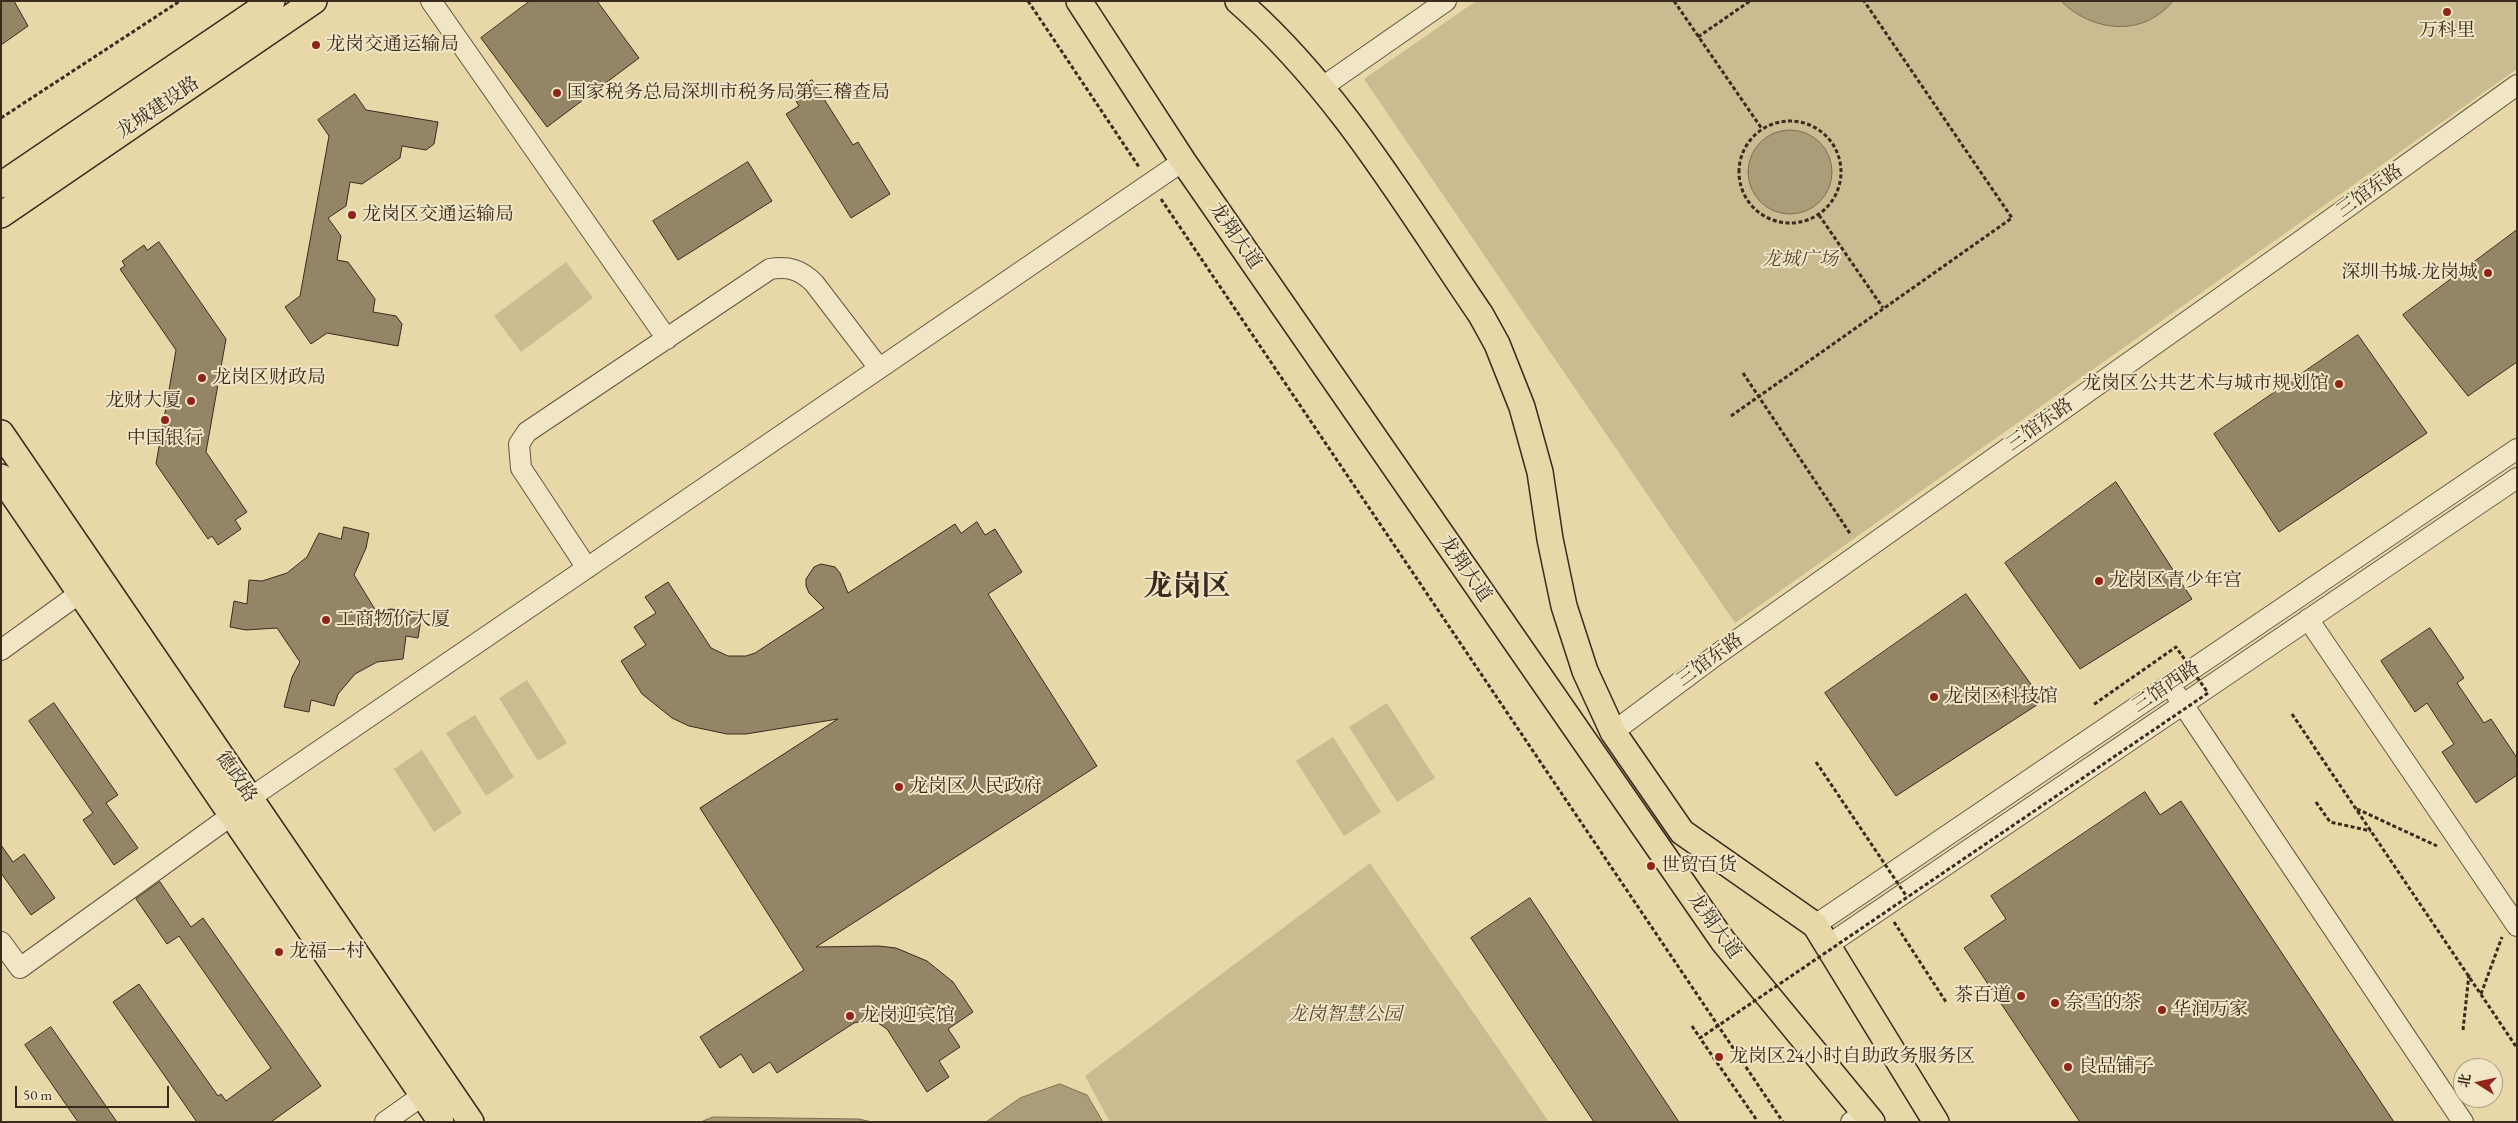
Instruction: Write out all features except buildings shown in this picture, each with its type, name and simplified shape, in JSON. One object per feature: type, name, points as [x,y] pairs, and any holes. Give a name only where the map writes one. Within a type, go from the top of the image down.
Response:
[{"type":"main road","name":"龙城建设路","points":[[1,184],[272,1]]},
{"type":"main road","name":"龙城建设路","points":[[1,215],[314,1]]},
{"type":"main road","name":"龙翔大道","points":[[1079,1],[1183,161],[1722,941],[1863,1118]]},
{"type":"main road","points":[[1238,1],[1284,47],[1321,88],[1353,128],[1481,315],[1497,344],[1511,376],[1532,440],[1540,472],[1550,540],[1564,606],[1585,670],[1613,732],[1682,832],[1821,935],[1936,1122]]},
{"type":"main road","name":"德政路","points":[[1,433],[471,1122]]},
{"type":"main road","name":"德政路","points":[[1,477],[232,815],[431,1113]]},
{"type":"street","points":[[431,1],[667,339]]},
{"type":"street","points":[[1321,88],[1446,1]]},
{"type":"street","name":"三馆东路","points":[[1613,732],[1719,653],[2302,240],[2517,85]]},
{"type":"street","points":[[1,942],[20,968],[232,815],[250,798],[1183,161]]},
{"type":"street","points":[[587,568],[521,468],[519,444],[527,432],[667,339],[761,273],[781,267],[804,272],[879,368]]},
{"type":"street","name":"三馆西路","points":[[1821,935],[2170,684],[2517,449]]},
{"type":"street","name":"三馆西路","points":[[1821,935],[2183,704],[2517,478]]},
{"type":"street","points":[[1,650],[80,592]]},
{"type":"street","points":[[2308,619],[2510,930]]},
{"type":"street","points":[[2170,684],[2463,1122]]},
{"type":"street","points":[[385,1122],[431,1113],[450,1091]]},
{"type":"path","points":[[1,118],[180,1]]},
{"type":"path","points":[[1028,1],[1783,1122]]},
{"type":"path","points":[[1674,1],[1762,129]]},
{"type":"path","points":[[1698,37],[1750,1]]},
{"type":"path","points":[[1731,416],[2012,218],[1864,1]]},
{"type":"path","points":[[1800,121],[1813,126],[1833,143],[1840,162],[1841,182],[1837,195],[1819,215],[1794,224],[1780,223],[1768,219],[1748,202],[1740,183],[1739,163],[1751,138],[1762,129],[1773,123],[1800,121]]},
{"type":"path","points":[[1819,215],[1883,308]]},
{"type":"path","points":[[1743,373],[1862,551]]},
{"type":"path","points":[[1700,1038],[2208,693],[2176,647],[2093,705]]},
{"type":"path","points":[[2292,714],[2469,974],[2517,1048]]},
{"type":"path","points":[[1816,762],[1907,897]]},
{"type":"path","points":[[2316,802],[2330,822],[2371,831]]},
{"type":"path","points":[[2356,809],[2443,849]]},
{"type":"path","points":[[1887,911],[1946,1002]]},
{"type":"path","points":[[2481,995],[2510,930]]},
{"type":"path","points":[[2463,1030],[2469,974]]},
{"type":"path","points":[[1692,1026],[1756,1119]]},
{"type":"green space","name":"龙城广场","points":[[1476,1],[2517,1],[2517,69],[1735,623],[1364,79]]},
{"type":"green space","points":[[566,262],[593,298],[521,352],[494,316]]},
{"type":"green space","points":[[527,680],[567,743],[538,761],[499,698]]},
{"type":"green space","points":[[1387,703],[1435,778],[1397,802],[1349,727]]},
{"type":"green space","points":[[475,715],[514,777],[486,796],[446,733]]},
{"type":"green space","points":[[1333,737],[1381,812],[1344,836],[1296,761]]},
{"type":"green space","points":[[422,750],[462,813],[434,832],[394,769]]},
{"type":"green space","name":"龙岗智慧公园","points":[[1370,863],[1549,1122],[1110,1122],[1085,1076]]},
{"type":"shaded area","points":[[2061,1],[2173,1],[2161,13],[2147,21],[2117,27],[2087,19]]},
{"type":"shaded area","points":[[1790,130],[1806,133],[1820,142],[1829,156],[1832,172],[1829,188],[1820,202],[1806,211],[1790,214],[1774,211],[1760,202],[1751,188],[1748,172],[1751,156],[1760,142],[1774,133]]},
{"type":"shaded area","points":[[1060,1084],[1087,1095],[1103,1122],[986,1122],[1020,1098]]},
{"type":"shaded area","points":[[713,1117],[859,1119],[872,1122],[701,1122]]},
{"type":"place","name":"万科里","points":[[2447,12]]},
{"type":"place","name":"龙岗交通运输局","points":[[316,45]]},
{"type":"place","name":"国家税务总局深圳市税务局第三稽查局","points":[[557,93]]},
{"type":"place","name":"龙岗区交通运输局","points":[[352,215]]},
{"type":"place","name":"深圳书城·龙岗城","points":[[2488,273]]},
{"type":"place","name":"龙岗区财政局","points":[[202,378]]},
{"type":"place","name":"龙岗区公共艺术与城市规划馆","points":[[2339,384]]},
{"type":"place","name":"龙财大厦","points":[[191,401]]},
{"type":"place","name":"中国银行","points":[[165,420]]},
{"type":"place","name":"龙岗区青少年宫","points":[[2099,581]]},
{"type":"place","name":"工商物价大厦","points":[[326,620]]},
{"type":"place","name":"龙岗区科技馆","points":[[1934,697]]},
{"type":"place","name":"龙岗区人民政府","points":[[899,787]]},
{"type":"place","name":"世贸百货","points":[[1651,866]]},
{"type":"place","name":"龙福一村","points":[[279,952]]},
{"type":"place","name":"茶百道","points":[[2021,996]]},
{"type":"place","name":"奈雪的茶","points":[[2055,1003]]},
{"type":"place","name":"华润万家","points":[[2162,1010]]},
{"type":"place","name":"龙岗迎宾馆","points":[[850,1016]]},
{"type":"place","name":"龙岗区24小时自助政务服务区","points":[[1719,1057]]},
{"type":"place","name":"良品铺子","points":[[2068,1067]]},
{"type":"district","name":"龙岗区","points":[[1187,587]]}]
